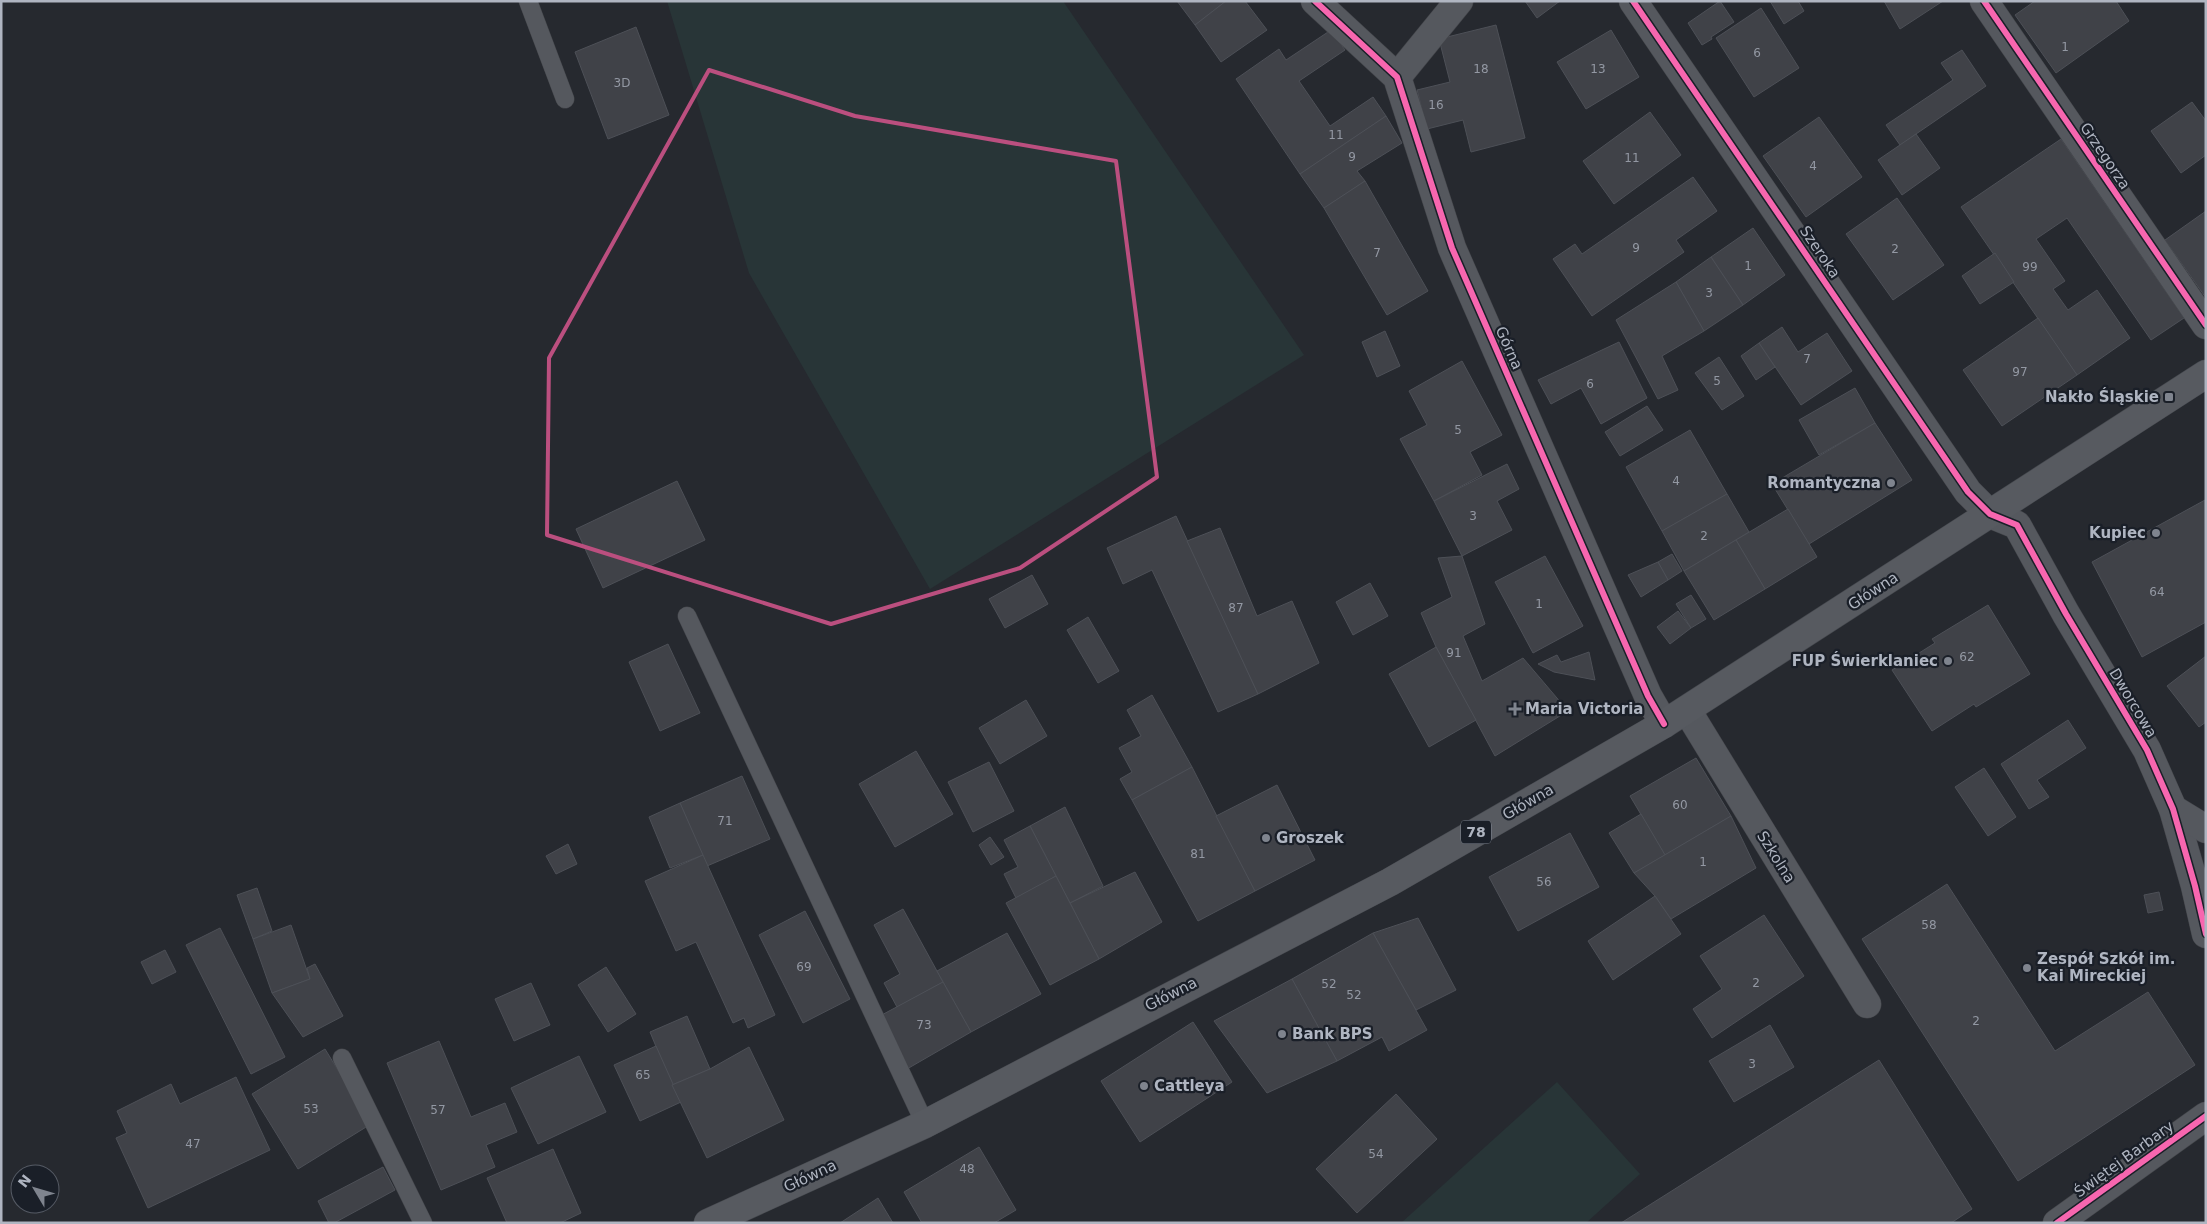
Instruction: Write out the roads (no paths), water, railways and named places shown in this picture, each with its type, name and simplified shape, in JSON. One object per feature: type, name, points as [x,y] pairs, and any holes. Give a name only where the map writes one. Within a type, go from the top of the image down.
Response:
[{"type":"main road","name":"Główna","points":[[708,1223],[925,1124],[1390,882],[1687,710],[2206,374]]},
{"type":"street","name":"Górna","points":[[1315,1],[1398,77],[1452,248],[1648,696],[1664,724]]},
{"type":"street","points":[[1398,77],[1459,1]]},
{"type":"street","name":"Szeroka","points":[[1633,1],[1968,492],[1990,514]]},
{"type":"street","name":"Grzegorza","points":[[1984,1],[2206,325]]},
{"type":"street","name":"Dworcowa","points":[[1990,514],[2017,525],[2066,614],[2147,750],[2173,809],[2193,877],[2206,934]]},
{"type":"street","name":"Szkolna","points":[[1687,710],[1867,1004]]},
{"type":"street","points":[[2173,809],[2206,829]]},
{"type":"street","name":"Świętej Barbary","points":[[2057,1223],[2206,1116]]},
{"type":"lane","points":[[528,1],[565,99]]},
{"type":"lane","points":[[688,616],[925,1124]]},
{"type":"lane","points":[[342,1058],[423,1223]]},
{"type":"place","name":"Nakło Śląskie","points":[[2169,397]]},
{"type":"place","name":"Romantyczna","points":[[1891,483]]},
{"type":"place","name":"Kupiec","points":[[2156,533]]},
{"type":"place","name":"FUP Świerklaniec","points":[[1948,661]]},
{"type":"place","name":"Maria Victoria","points":[[1515,709]]},
{"type":"place","name":"Groszek","points":[[1266,838]]},
{"type":"place","name":"Zespół Szkół im. Kai Mireckiej","points":[[2027,968]]},
{"type":"place","name":"Bank BPS","points":[[1282,1034]]},
{"type":"place","name":"Cattleya","points":[[1144,1086]]}]
